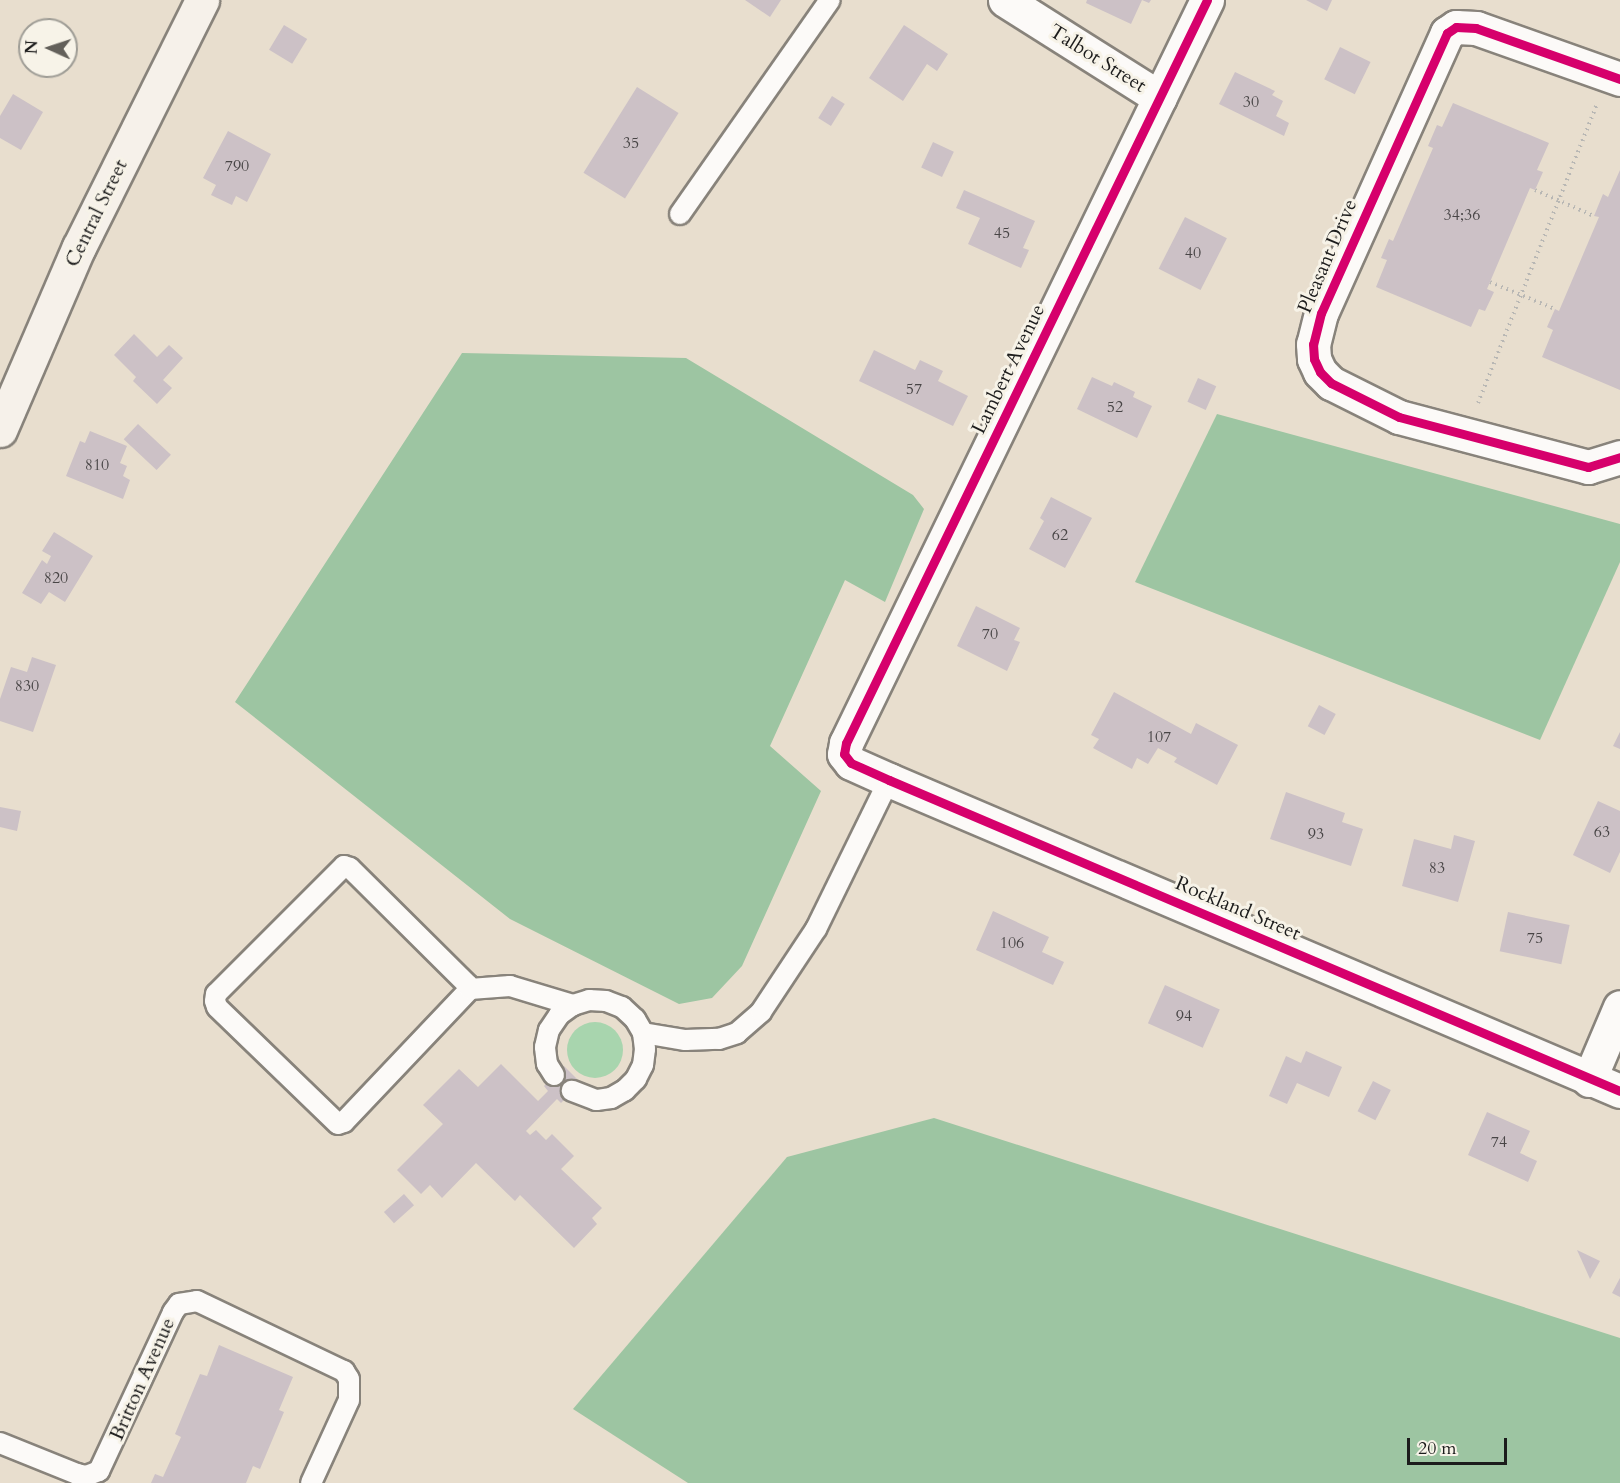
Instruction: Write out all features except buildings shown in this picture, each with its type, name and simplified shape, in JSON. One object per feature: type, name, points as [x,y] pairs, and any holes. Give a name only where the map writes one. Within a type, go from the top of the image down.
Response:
[{"type":"main road","name":"Central Street","points":[[0,430],[79,247],[202,0]]},
{"type":"street","name":"Talbot Street","points":[[1005,0],[1160,98]]},
{"type":"street","name":"Lambert Avenue","points":[[844,754],[846,743],[856,722],[1207,0]]},
{"type":"street","name":"Pleasant Drive","points":[[1614,77],[1476,28],[1456,27],[1447,33],[1321,313],[1313,344],[1314,359],[1320,372],[1330,382],[1399,417],[1588,467],[1620,457]]},
{"type":"street","name":"Rockland Street","points":[[844,754],[850,763],[889,780],[1589,1080],[1620,1091]]},
{"type":"street","points":[[1589,1080],[1620,1007]]},
{"type":"lane","points":[[680,214],[830,0]]},
{"type":"lane","points":[[643,1033],[685,1040],[719,1039],[737,1033],[761,1012],[816,929],[889,780]]},
{"type":"lane","points":[[470,989],[350,868],[344,866],[339,868],[216,994],[214,1001],[225,1016],[338,1124],[344,1122],[470,989],[510,986],[573,1005]]},
{"type":"lane","points":[[554,1076],[547,1064],[545,1047],[549,1030],[559,1015],[573,1005],[589,1000],[606,1001],[622,1007],[635,1019],[643,1033],[645,1049],[643,1065],[636,1079],[625,1090],[611,1098],[596,1100],[572,1091]]},
{"type":"lane","name":"Britton Avenue","points":[[0,1443],[77,1474],[86,1476],[99,1471],[172,1312],[179,1304],[197,1301],[344,1371],[349,1379],[349,1400],[311,1483]]},
{"type":"path","points":[[1472,436],[1479,395],[1558,200],[1614,77]]},
{"type":"path","points":[[1535,190],[1594,216]]},
{"type":"path","points":[[1490,282],[1555,309]]},
{"type":"green space","points":[[462,353],[686,358],[913,495],[924,509],[885,602],[845,580],[770,746],[821,791],[742,966],[712,998],[679,1004],[510,919],[235,702]]},
{"type":"green space","points":[[1217,414],[1620,524],[1620,562],[1540,740],[1135,582]]},
{"type":"green space","points":[[595,1022],[606,1024],[615,1030],[621,1039],[623,1050],[621,1061],[615,1070],[606,1076],[595,1078],[584,1076],[575,1070],[569,1061],[567,1050],[569,1039],[575,1030],[584,1024]]},
{"type":"green space","points":[[934,1118],[1620,1338],[1620,1483],[688,1483],[573,1409],[787,1157]]},
{"type":"cycle path","points":[[1207,0],[846,743],[844,754],[851,763],[889,780],[1620,1091]]},
{"type":"cycle path","points":[[1620,79],[1476,28],[1456,27],[1447,33],[1321,313],[1313,344],[1314,359],[1320,372],[1331,383],[1399,417],[1588,467],[1620,457]]}]
